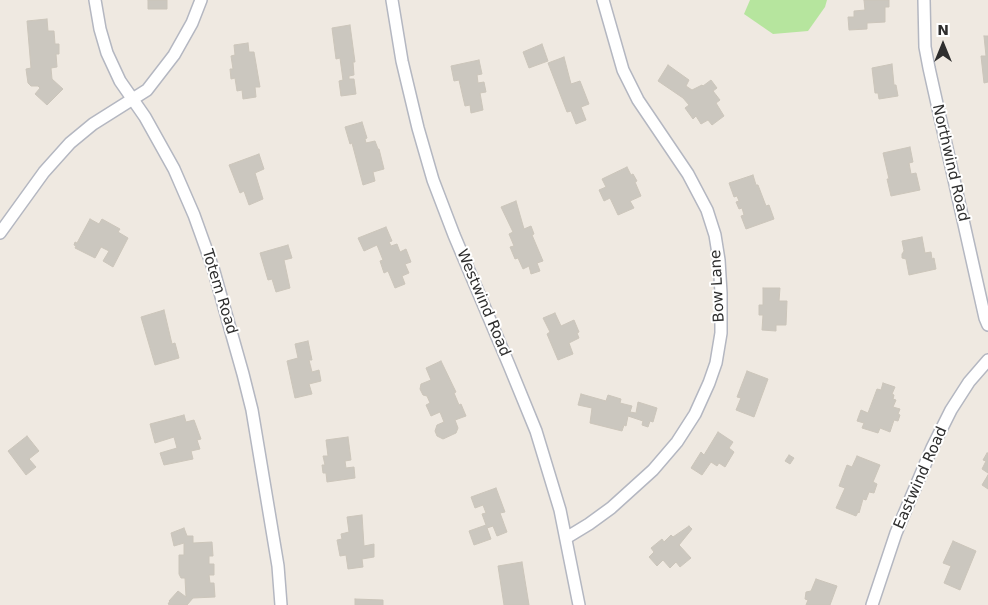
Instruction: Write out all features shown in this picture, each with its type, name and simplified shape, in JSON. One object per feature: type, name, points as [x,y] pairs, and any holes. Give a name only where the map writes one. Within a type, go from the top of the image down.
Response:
[{"type":"street","name":"Totem Road","points":[[95,0],[100,29],[107,53],[120,81],[146,117],[174,169],[194,215],[215,276],[244,374],[252,410],[276,557],[281,605]]},
{"type":"street","points":[[0,233],[44,172],[70,143],[93,124],[147,90],[174,55],[192,23],[201,0]]},
{"type":"street","name":"Westwind Road","points":[[392,0],[402,60],[418,128],[433,180],[536,431],[552,481],[566,538],[579,605]]},
{"type":"street","name":"Bow Lane","points":[[566,538],[611,508],[653,470],[677,442],[695,414],[709,384],[716,363],[720,333],[721,293],[719,260],[707,210],[688,174],[638,100],[623,70],[603,0]]},
{"type":"street","name":"Northwind Road","points":[[924,0],[925,47],[929,68],[988,325]]},
{"type":"street","name":"Eastwind Road","points":[[872,605],[896,533],[932,448],[951,410],[969,382],[988,360]]},
{"type":"green space","points":[[750,0],[827,0],[825,7],[808,31],[773,34],[744,14]]},
{"type":"building","points":[[148,0],[167,0],[167,9],[148,9]]},
{"type":"building","points":[[864,0],[889,0],[889,7],[885,7],[885,22],[867,23],[867,29],[849,30],[848,17],[854,17],[854,11],[865,10]]},
{"type":"building","points":[[47,19],[48,31],[54,31],[55,44],[59,44],[59,54],[56,54],[57,67],[51,68],[52,79],[63,89],[47,105],[35,94],[40,88],[38,86],[31,86],[28,83],[26,69],[31,68],[27,21]]},
{"type":"building","points":[[350,25],[355,62],[353,62],[354,75],[349,76],[349,79],[354,79],[356,94],[341,96],[339,81],[343,80],[340,58],[336,59],[332,28]]},
{"type":"building","points":[[984,36],[988,36],[988,82],[984,83],[981,56],[986,56]]},
{"type":"building","points":[[248,43],[249,52],[254,52],[260,87],[255,87],[256,97],[243,99],[242,90],[237,91],[235,78],[231,79],[230,69],[233,69],[231,56],[235,55],[234,45]]},
{"type":"building","points":[[542,44],[548,61],[529,68],[523,52]]},
{"type":"building","points":[[564,57],[571,84],[580,81],[589,104],[581,107],[586,120],[576,124],[571,111],[567,112],[548,63]]},
{"type":"building","points":[[479,60],[482,74],[477,75],[478,83],[484,82],[486,92],[480,93],[483,110],[471,113],[470,105],[465,106],[459,80],[454,81],[451,66]]},
{"type":"building","points":[[892,64],[894,85],[896,85],[898,96],[879,99],[878,93],[875,93],[872,68]]},
{"type":"building","points":[[668,65],[689,80],[686,86],[692,90],[703,86],[711,80],[717,88],[713,91],[720,100],[716,103],[724,116],[712,125],[708,120],[701,124],[696,116],[693,119],[685,108],[689,105],[683,98],[658,81]]},
{"type":"building","points":[[362,122],[367,138],[365,139],[366,143],[375,141],[384,169],[373,172],[375,181],[363,185],[352,143],[350,144],[345,127]]},
{"type":"building","points":[[910,147],[913,162],[909,163],[911,174],[916,173],[920,190],[891,196],[883,153]]},
{"type":"building","points":[[259,154],[264,169],[255,173],[263,199],[249,205],[244,191],[240,193],[229,165]]},
{"type":"building","points":[[627,167],[637,181],[635,182],[641,196],[630,201],[634,208],[618,215],[610,198],[604,201],[599,190],[606,187],[602,179]]},
{"type":"building","points":[[753,175],[766,206],[769,205],[774,219],[746,229],[741,216],[744,215],[742,208],[739,209],[736,202],[739,201],[737,196],[734,197],[729,183]]},
{"type":"building","points":[[516,201],[524,229],[531,226],[534,234],[532,235],[543,261],[537,263],[540,271],[531,274],[529,266],[523,269],[518,258],[515,259],[510,247],[514,246],[509,234],[513,232],[501,207]]},
{"type":"building","points":[[90,219],[99,224],[102,219],[120,229],[118,232],[128,238],[113,267],[103,261],[109,251],[101,247],[95,258],[75,248],[75,242],[77,243]]},
{"type":"building","points":[[386,227],[392,241],[389,242],[391,246],[397,244],[400,252],[406,249],[411,262],[405,264],[409,273],[402,276],[405,284],[395,288],[388,271],[384,273],[380,261],[383,260],[377,245],[364,251],[358,238]]},
{"type":"building","points":[[922,237],[925,253],[931,252],[936,269],[909,275],[906,259],[902,258],[904,251],[902,241]]},
{"type":"building","points":[[288,245],[292,258],[284,260],[290,288],[276,292],[272,279],[268,280],[260,253]]},
{"type":"building","points":[[763,288],[780,288],[779,301],[787,301],[786,325],[776,325],[776,331],[762,330],[763,315],[759,315],[759,305],[763,305]]},
{"type":"building","points":[[164,310],[172,344],[175,343],[179,358],[155,365],[141,317]]},
{"type":"building","points":[[555,313],[561,326],[574,320],[579,332],[577,333],[579,338],[569,343],[573,354],[558,360],[547,334],[550,332],[543,318]]},
{"type":"building","points":[[308,341],[312,360],[309,360],[312,372],[319,370],[321,381],[309,384],[312,394],[295,398],[287,361],[298,358],[295,344]]},
{"type":"building","points":[[441,361],[456,392],[454,393],[459,405],[461,404],[466,416],[455,420],[458,428],[456,433],[443,439],[437,436],[435,431],[437,425],[444,422],[440,412],[431,416],[426,405],[430,403],[427,396],[423,395],[420,389],[421,384],[431,380],[426,368]]},
{"type":"building","points":[[747,371],[768,379],[754,417],[736,410],[741,398],[737,397]]},
{"type":"building","points":[[883,383],[895,387],[892,394],[894,395],[893,399],[896,400],[893,407],[900,409],[898,414],[900,415],[898,421],[894,420],[890,432],[880,428],[878,433],[862,428],[864,423],[857,421],[861,410],[868,413],[877,389],[881,390]]},
{"type":"building","points":[[581,394],[606,401],[608,395],[621,399],[620,403],[632,406],[630,412],[636,413],[638,402],[657,408],[653,422],[650,421],[648,427],[642,425],[643,421],[628,416],[626,426],[624,425],[622,431],[590,423],[592,408],[578,405]]},
{"type":"building","points":[[184,415],[186,422],[194,420],[201,439],[197,440],[200,449],[191,451],[193,459],[164,465],[160,453],[177,448],[174,437],[155,443],[150,424]]},
{"type":"building","points":[[718,432],[733,442],[729,448],[734,452],[725,467],[719,463],[717,466],[711,462],[702,475],[691,468],[701,452],[704,455]]},
{"type":"building","points":[[27,436],[39,451],[29,459],[36,467],[26,475],[8,451]]},
{"type":"building","points":[[348,437],[351,460],[345,461],[346,468],[354,467],[355,478],[327,482],[326,473],[323,473],[322,465],[325,465],[323,456],[328,456],[326,440]]},
{"type":"building","points":[[987,453],[988,473],[982,469],[986,461],[983,460]]},
{"type":"building","points":[[789,455],[794,458],[790,464],[785,461]]},
{"type":"building","points":[[857,456],[880,465],[873,482],[877,484],[874,493],[869,492],[866,500],[863,499],[859,513],[856,516],[836,508],[845,488],[839,486],[847,465],[852,467]]},
{"type":"building","points":[[988,475],[988,489],[982,485]]},
{"type":"building","points":[[496,488],[505,512],[500,513],[507,532],[497,536],[493,526],[487,528],[491,539],[474,545],[469,531],[486,525],[482,514],[486,513],[483,505],[475,508],[471,497]]},
{"type":"building","points":[[362,515],[364,546],[374,544],[374,557],[362,559],[363,567],[348,569],[346,555],[340,556],[337,540],[342,539],[341,534],[349,532],[347,517]]},
{"type":"building","points":[[689,526],[692,529],[679,545],[691,558],[680,567],[676,562],[670,568],[663,560],[657,566],[649,557],[654,552],[651,548],[662,539],[664,542],[671,535],[673,537]]},
{"type":"building","points":[[184,528],[187,536],[193,536],[193,543],[212,542],[213,556],[209,556],[209,564],[214,564],[214,575],[209,575],[210,583],[214,583],[215,597],[193,598],[187,605],[170,605],[168,604],[169,601],[178,591],[186,597],[185,578],[181,578],[179,574],[179,555],[184,555],[184,543],[174,546],[171,533]]},
{"type":"building","points":[[953,541],[976,551],[960,590],[944,583],[951,566],[943,563]]},
{"type":"building","points":[[522,562],[529,605],[504,605],[498,566]]},
{"type":"building","points":[[816,579],[837,586],[830,605],[806,605],[808,600],[805,599],[806,592],[811,591]]},
{"type":"building","points":[[355,599],[383,600],[383,605],[355,605]]}]
